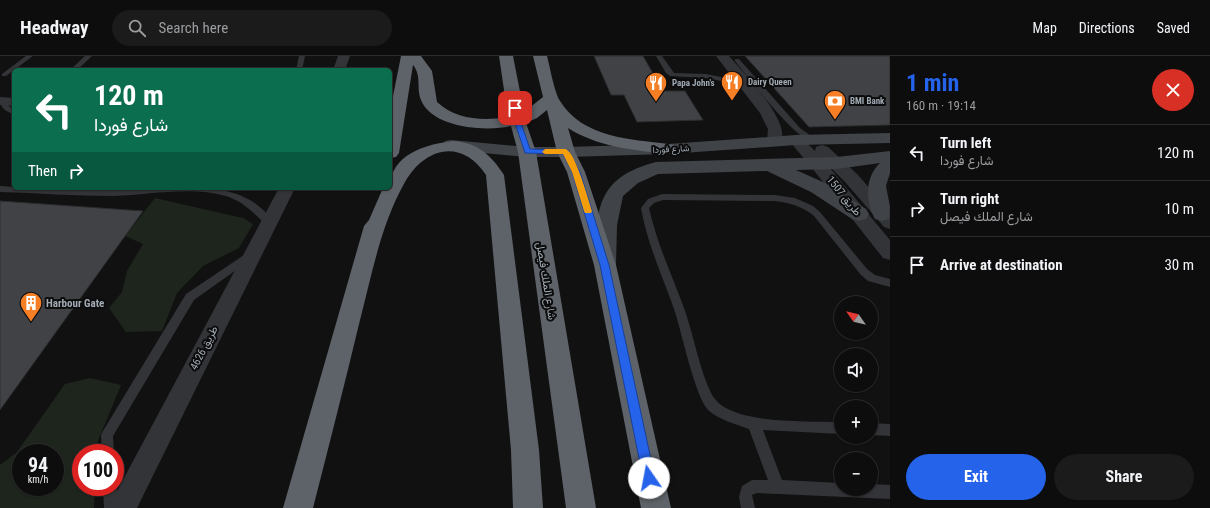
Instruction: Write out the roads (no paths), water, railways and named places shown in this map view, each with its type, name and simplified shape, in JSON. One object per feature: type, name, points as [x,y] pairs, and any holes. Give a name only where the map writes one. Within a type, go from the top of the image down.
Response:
[{"type":"highway","points":[[392,142],[408,56]]},
{"type":"highway","points":[[414,56],[425,72],[425,90],[431,106],[456,120],[475,123],[495,123],[517,120],[538,111],[550,99]]},
{"type":"highway","name":"شارع الملك فيصل","points":[[506,56],[517,120],[527,152],[542,263],[581,508]]},
{"type":"highway","points":[[540,56],[550,99],[566,152],[576,172],[605,265],[656,508]]},
{"type":"highway","points":[[550,99],[572,123],[595,136],[611,141],[668,149]]},
{"type":"highway","points":[[392,190],[407,166],[420,154],[432,149],[452,145],[464,147],[476,152],[486,160],[495,174],[524,450],[528,508]]},
{"type":"highway","points":[[298,508],[371,240],[382,190]]},
{"type":"highway","points":[[371,240],[392,190]]},
{"type":"main road","name":"شارع فوردا","points":[[452,145],[527,152],[566,152],[668,149],[775,141],[890,138]]},
{"type":"main road","name":"شارع فوردا","points":[[605,265],[610,206],[617,190],[637,175],[656,168],[679,166],[818,164],[890,156]]},
{"type":"main road","points":[[886,219],[876,187],[881,171],[890,163]]},
{"type":"main road","points":[[753,165],[774,168],[790,174],[836,198],[859,214]]},
{"type":"street","points":[[340,68],[344,56]]},
{"type":"street","points":[[722,56],[748,82],[773,123],[775,129],[775,141]]},
{"type":"street","points":[[0,101],[12,102]]},
{"type":"street","name":"طريق 1507","points":[[804,140],[837,163],[886,219]]},
{"type":"street","name":"طريق 1507","points":[[804,140],[818,164],[890,254]]},
{"type":"street","name":"طريق 4626","points":[[122,508],[268,222],[286,190]]},
{"type":"lane","points":[[12,68],[30,56]]},
{"type":"lane","points":[[75,68],[89,56]]},
{"type":"lane","points":[[299,68],[302,56]]},
{"type":"lane","points":[[659,56],[669,73],[672,75],[706,76],[748,82]]},
{"type":"lane","points":[[737,60],[748,82],[797,130],[804,140]]},
{"type":"lane","points":[[2,75],[12,68]]},
{"type":"lane","points":[[2,75],[12,76]]},
{"type":"lane","points":[[0,101],[8,110],[12,111]]},
{"type":"lane","points":[[0,189],[12,189]]},
{"type":"lane","points":[[28,190],[114,193],[131,191],[217,191],[237,197],[248,203],[268,222]]},
{"type":"lane","points":[[834,428],[754,424],[723,413],[713,406],[708,399],[679,309],[662,267],[649,228],[645,213],[647,204],[651,201],[662,198],[775,198],[792,200],[806,206],[817,214],[864,272],[872,278],[890,284]]},
{"type":"lane","points":[[108,444],[107,435],[190,297],[252,254]]},
{"type":"lane","points":[[754,424],[777,486]]},
{"type":"lane","points":[[878,429],[890,430]]},
{"type":"lane","points":[[748,508],[744,499],[745,493],[748,488],[757,486],[890,492]]},
{"type":"lane","points":[[110,496],[111,508]]},
{"type":"place","name":"Papa John's","points":[[656,102]]},
{"type":"place","name":"Dairy Queen","points":[[732,102]]},
{"type":"place","name":"BMI Bank","points":[[835,120]]},
{"type":"place","name":"Harbour Gate","points":[[31,322]]}]
